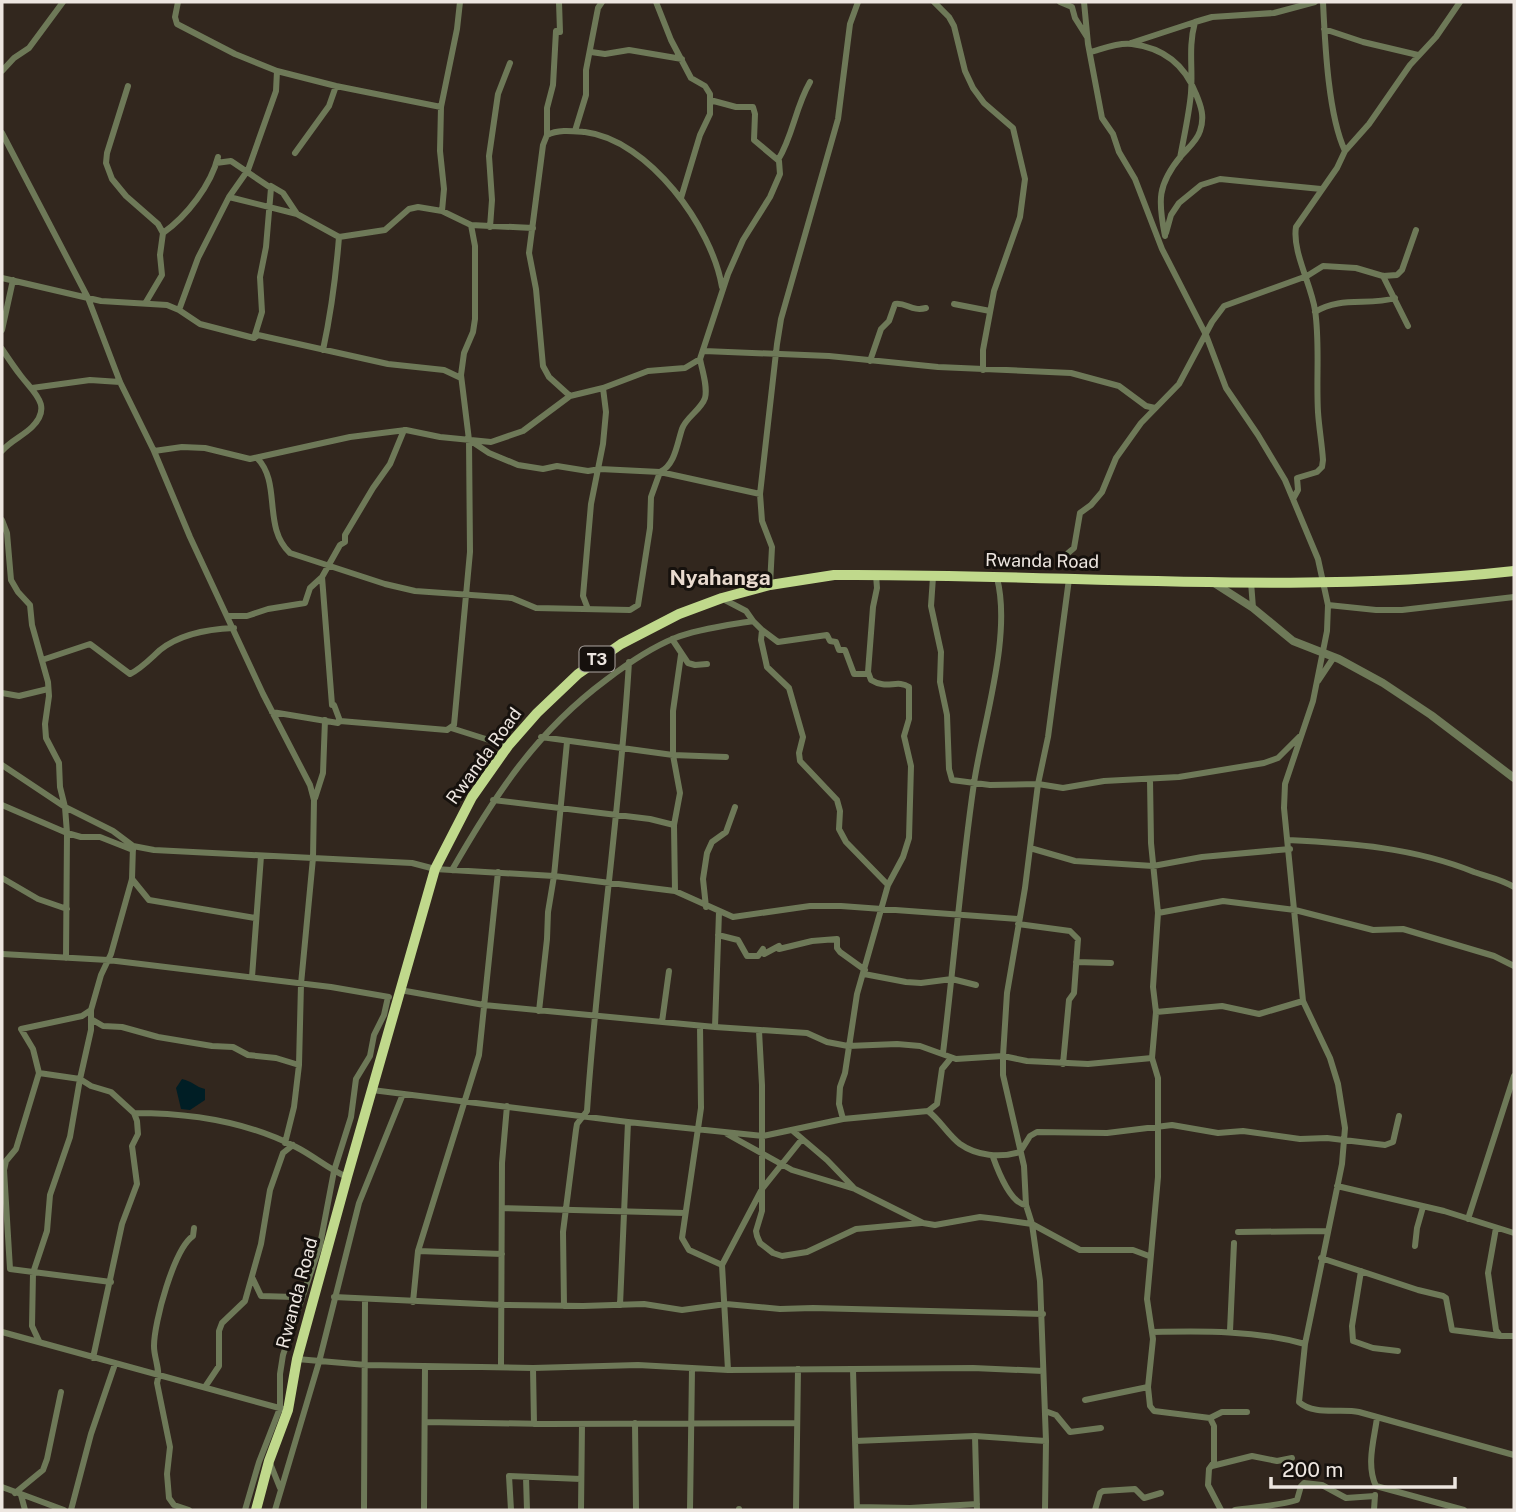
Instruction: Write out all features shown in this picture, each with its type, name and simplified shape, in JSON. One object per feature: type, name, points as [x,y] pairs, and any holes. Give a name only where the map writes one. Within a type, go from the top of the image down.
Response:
[{"type":"highway","name":"Rwanda Road","points":[[256,1510],[373,1087],[395,995],[435,869],[472,797],[508,746],[537,713],[598,659],[649,628],[722,598],[770,585],[834,575],[1323,582],[1463,577],[1514,571]]},
{"type":"street","points":[[2,71],[14,58],[29,48],[63,2]]},
{"type":"street","points":[[178,2],[175,17],[177,24],[235,54],[277,71],[441,107]]},
{"type":"street","points":[[442,211],[444,189],[440,151],[441,107],[460,2]]},
{"type":"street","points":[[559,2],[560,32],[555,31],[553,85],[547,108],[547,135],[543,145],[529,253],[536,289],[543,366],[556,386],[570,396]]},
{"type":"street","points":[[575,131],[586,95],[586,70],[598,8],[602,2]]},
{"type":"street","points":[[656,2],[671,40],[693,81],[708,89],[710,100],[710,114],[700,135],[681,198]]},
{"type":"street","points":[[770,585],[772,547],[762,521],[760,494],[781,319],[838,120],[850,24],[858,2]]},
{"type":"street","points":[[934,2],[954,26],[965,71],[973,89],[990,109],[1013,128],[1025,179],[1020,217],[998,275],[990,311],[983,350],[983,370]]},
{"type":"street","points":[[1060,2],[1072,7],[1075,19],[1087,37]]},
{"type":"street","points":[[1084,2],[1087,37],[1102,118],[1135,179],[1162,249],[1206,335],[1230,395],[1273,459],[1293,499],[1318,559],[1328,605],[1327,631],[1317,683],[1285,784],[1284,808],[1303,1001],[1330,1058],[1338,1084],[1345,1140],[1305,1344],[1299,1402],[1303,1407],[1314,1410],[1349,1410],[1514,1455]]},
{"type":"street","points":[[1090,52],[1130,43],[1212,17],[1257,16],[1289,11],[1315,2]]},
{"type":"street","points":[[1323,2],[1336,127],[1345,151]]},
{"type":"street","points":[[1293,499],[1298,491],[1297,478],[1317,472],[1322,467],[1323,460],[1318,413],[1315,312],[1307,276],[1298,254],[1295,231],[1337,168],[1345,151],[1369,124],[1460,2]]},
{"type":"street","points":[[1180,158],[1191,82],[1189,46],[1195,22]]},
{"type":"street","points":[[1324,29],[1363,42],[1418,55]]},
{"type":"street","points":[[1130,43],[1173,60],[1183,67],[1202,111],[1197,138],[1167,175],[1161,192],[1160,206],[1166,236]]},
{"type":"street","points":[[591,52],[605,54],[629,50],[682,59]]},
{"type":"street","points":[[490,227],[492,200],[489,156],[498,94],[510,63]]},
{"type":"street","points":[[179,310],[198,258],[229,197],[248,170],[276,91],[277,71]]},
{"type":"street","points":[[778,160],[785,147],[798,104],[810,82]]},
{"type":"street","points":[[128,86],[106,163],[117,184],[131,201],[158,224],[163,233],[160,255],[162,275],[146,302]]},
{"type":"street","points":[[295,153],[329,106],[336,86]]},
{"type":"street","points":[[154,451],[181,447],[205,448],[250,459],[350,438],[404,430],[440,438],[491,442],[517,434],[570,396],[603,388],[648,371],[685,368],[700,359],[722,289],[743,240],[777,183],[781,170],[778,160],[754,139],[755,114],[752,107],[736,107],[710,100]]},
{"type":"street","points":[[547,135],[575,131],[602,134],[634,153],[681,198],[704,233],[719,272],[722,289]]},
{"type":"street","points":[[2,133],[88,298],[120,382],[154,451],[190,537],[271,712],[310,785],[314,800],[313,858],[301,984],[299,1065],[294,1107],[285,1143]]},
{"type":"street","points":[[163,233],[171,228],[200,195],[217,160],[229,160],[283,193],[297,214]]},
{"type":"street","points":[[1162,249],[1175,207],[1208,181],[1220,179],[1321,189]]},
{"type":"street","points":[[254,338],[262,312],[260,277],[271,187]]},
{"type":"street","points":[[229,197],[297,214],[339,237],[385,230],[409,209],[427,207],[471,225],[533,228]]},
{"type":"street","points":[[451,728],[455,720],[470,552],[469,440],[461,378],[464,353],[475,319],[475,246],[471,225]]},
{"type":"street","points":[[1060,560],[1074,548],[1080,513],[1096,499],[1116,458],[1141,423],[1180,384],[1217,312],[1224,306],[1307,276],[1317,268],[1328,266],[1360,269],[1383,276],[1400,273],[1416,230]]},
{"type":"street","points":[[323,350],[330,316],[339,237]]},
{"type":"street","points":[[1383,276],[1408,326]]},
{"type":"street","points":[[2,278],[117,303],[146,302],[167,305],[200,324],[254,338],[258,335],[388,364],[444,370],[461,378]]},
{"type":"street","points":[[2,330],[13,280]]},
{"type":"street","points":[[1315,312],[1339,303],[1377,302],[1395,298]]},
{"type":"street","points":[[870,361],[881,329],[889,321],[895,304],[916,310],[926,308]]},
{"type":"street","points":[[954,304],[990,311]]},
{"type":"street","points":[[2,349],[40,402],[40,417],[30,429],[2,451]]},
{"type":"street","points":[[704,351],[829,356],[983,370],[1036,370],[1086,375],[1119,386],[1146,406],[1155,408]]},
{"type":"street","points":[[257,458],[268,470],[274,523],[284,547],[290,553],[415,591],[512,598],[537,608],[630,610],[638,605],[650,528],[651,497],[660,472],[668,468],[682,428],[705,399],[700,359]]},
{"type":"street","points":[[32,388],[92,380],[120,382]]},
{"type":"street","points":[[588,609],[583,596],[591,504],[600,469],[606,412],[603,388]]},
{"type":"street","points":[[228,616],[247,616],[268,608],[305,603],[310,588],[330,565],[373,488],[390,464],[404,430]]},
{"type":"street","points":[[469,440],[489,453],[518,464],[543,469],[557,466],[572,470],[660,472],[702,479],[760,494]]},
{"type":"street","points":[[2,520],[7,533],[11,580],[30,605],[48,689],[46,738],[59,763],[67,833],[66,958]]},
{"type":"street","points":[[843,1119],[839,1104],[840,1087],[845,1073],[857,994],[888,886],[903,857],[909,838],[911,766],[904,736],[909,719],[909,687],[905,684],[887,686],[874,683],[868,674],[876,575]]},
{"type":"street","points":[[321,577],[332,705],[340,720]]},
{"type":"street","points":[[933,577],[931,606],[942,660],[940,682],[947,715],[952,780],[1000,786],[1038,784],[1063,788],[1104,781],[1150,780],[1214,772],[1278,758],[1302,734]]},
{"type":"street","points":[[943,1053],[974,784],[1000,633],[1001,592],[997,578]]},
{"type":"street","points":[[1045,1510],[1043,1314],[1032,1224],[1026,1205],[1024,1166],[1003,1075],[1003,1056],[1007,993],[1038,784],[1048,737],[1069,579]]},
{"type":"street","points":[[1211,582],[1253,608],[1287,637],[1322,651],[1383,683],[1514,778]]},
{"type":"street","points":[[1251,582],[1253,608]]},
{"type":"street","points":[[1328,605],[1402,610],[1514,597]]},
{"type":"street","points":[[722,598],[746,611],[762,630],[778,642],[827,635],[830,641],[836,642],[839,649],[845,650],[854,674],[868,674]]},
{"type":"street","points":[[452,870],[493,800],[541,737],[575,702],[629,662],[672,639],[753,621]]},
{"type":"street","points":[[42,660],[90,644],[130,674],[142,668],[166,646],[204,630],[234,628]]},
{"type":"street","points":[[762,630],[766,667],[789,688],[803,737],[800,761],[837,800],[840,811],[839,829],[846,842],[888,886]]},
{"type":"street","points":[[672,639],[690,664],[707,664]]},
{"type":"street","points":[[675,891],[674,825],[680,793],[673,755],[673,711],[681,655]]},
{"type":"street","points":[[1317,683],[1334,657]]},
{"type":"street","points":[[564,1306],[562,1261],[565,1208],[576,1130],[587,1111],[593,1016],[624,749],[629,662]]},
{"type":"street","points":[[2,693],[19,696],[48,689]]},
{"type":"street","points":[[271,712],[338,723],[340,720],[451,728],[508,746]]},
{"type":"street","points":[[314,800],[323,773],[325,720]]},
{"type":"street","points":[[541,737],[673,755],[726,757]]},
{"type":"street","points":[[539,1010],[567,742]]},
{"type":"street","points":[[2,765],[65,807],[108,828],[133,848]]},
{"type":"street","points":[[1150,780],[1153,866],[1158,913],[1152,1058],[1158,1078],[1158,1127],[1157,1199],[1153,1214],[1147,1298],[1152,1332],[1148,1387],[1152,1410],[1210,1418],[1222,1412],[1247,1412]]},
{"type":"street","points":[[493,800],[656,820],[674,825]]},
{"type":"street","points":[[2,805],[67,833],[81,837],[100,837],[133,848],[412,863],[435,869],[554,876],[675,891],[733,917],[810,906],[882,907],[1019,921],[1073,933],[1078,939],[1074,994],[1069,1000],[1063,1064]]},
{"type":"street","points":[[706,907],[703,878],[707,853],[712,842],[726,832],[735,807]]},
{"type":"street","points":[[1288,840],[1341,843],[1402,851],[1467,868],[1514,887]]},
{"type":"street","points":[[39,1341],[32,1326],[33,1273],[47,1231],[50,1195],[70,1137],[92,1030],[91,1010],[132,878],[133,848]]},
{"type":"street","points":[[1030,848],[1075,861],[1153,866],[1214,856],[1290,849]]},
{"type":"street","points":[[252,977],[261,856]]},
{"type":"street","points":[[413,1302],[418,1251],[479,1055],[498,872]]},
{"type":"street","points":[[2,878],[38,899],[67,909]]},
{"type":"street","points":[[132,878],[146,898],[154,902],[255,918]]},
{"type":"street","points":[[1158,913],[1223,901],[1295,910],[1373,930],[1403,929],[1494,956],[1514,966]]},
{"type":"street","points":[[715,1027],[719,912]]},
{"type":"street","points":[[718,935],[738,940],[747,956],[758,956],[763,949],[764,954],[779,946],[779,949],[812,941],[837,939],[840,952],[864,972],[906,982],[952,979],[976,985]]},
{"type":"street","points":[[2,954],[108,960],[484,1005],[700,1026],[807,1033],[827,1042],[848,1046],[920,1046],[951,1058],[1003,1056],[1063,1064],[1111,1063],[1152,1058]]},
{"type":"street","points":[[1076,962],[1111,962]]},
{"type":"street","points":[[662,1022],[669,971]]},
{"type":"street","points":[[245,1510],[259,1462],[284,1409],[281,1365],[324,1229],[334,1171],[349,1125],[356,1079],[370,1056],[374,1035],[395,995]]},
{"type":"street","points":[[1156,1012],[1222,1006],[1259,1014],[1303,1001]]},
{"type":"street","points":[[91,1010],[82,1016],[21,1028],[33,1049],[39,1073],[16,1149],[6,1161],[4,1170],[10,1269],[111,1282]]},
{"type":"street","points":[[91,1019],[103,1026],[122,1027],[158,1037],[212,1046],[233,1047],[248,1055],[276,1058],[299,1065]]},
{"type":"street","points":[[700,1026],[701,1108],[682,1233],[683,1243],[689,1250],[722,1265]]},
{"type":"street","points":[[759,1031],[763,1136],[762,1217],[756,1231],[761,1243],[773,1253],[782,1256],[807,1252],[856,1229],[923,1223],[947,1224],[980,1217],[1032,1224],[1080,1250],[1133,1250],[1149,1256]]},
{"type":"street","points":[[356,1079],[373,1087],[403,1094],[763,1136],[843,1119],[928,1111],[937,1104],[942,1069],[951,1058]]},
{"type":"street","points":[[39,1073],[80,1079],[115,1094],[134,1113],[138,1134],[132,1146],[137,1184],[122,1224],[93,1358]]},
{"type":"street","points":[[1468,1219],[1514,1076]]},
{"type":"street","points":[[278,1510],[281,1490],[319,1362],[365,1184],[403,1094]]},
{"type":"street","points":[[501,1366],[502,1163],[507,1107]]},
{"type":"street","points":[[928,1111],[939,1119],[960,1144],[993,1157],[1020,1152],[1030,1136],[1037,1132],[1107,1133],[1172,1125],[1218,1133],[1243,1131],[1290,1138],[1327,1138],[1389,1145],[1393,1142],[1399,1116]]},
{"type":"street","points":[[134,1113],[212,1118],[238,1124],[293,1146],[346,1177]]},
{"type":"street","points":[[620,1305],[628,1122]]},
{"type":"street","points":[[793,1131],[855,1189]]},
{"type":"street","points":[[725,1133],[781,1164],[855,1189],[923,1223]]},
{"type":"street","points":[[727,1370],[726,1304],[722,1265],[762,1189],[802,1139]]},
{"type":"street","points":[[205,1387],[219,1366],[221,1327],[225,1319],[245,1301],[261,1244],[272,1182],[283,1153],[293,1146]]},
{"type":"street","points":[[993,1157],[1017,1202],[1026,1205]]},
{"type":"street","points":[[1337,1186],[1514,1233]]},
{"type":"street","points":[[1415,1246],[1423,1207]]},
{"type":"street","points":[[502,1208],[685,1213]]},
{"type":"street","points":[[189,1510],[174,1505],[169,1499],[167,1475],[170,1447],[158,1383],[160,1374],[154,1342],[173,1269],[186,1240],[193,1236],[194,1228]]},
{"type":"street","points":[[1496,1228],[1488,1273],[1496,1330],[1500,1336]]},
{"type":"street","points":[[1238,1232],[1327,1231]]},
{"type":"street","points":[[1230,1331],[1234,1243]]},
{"type":"street","points":[[418,1251],[502,1254]]},
{"type":"street","points":[[1321,1258],[1445,1297],[1452,1330],[1514,1336]]},
{"type":"street","points":[[1361,1271],[1352,1326],[1353,1341],[1373,1348],[1398,1350]]},
{"type":"street","points":[[251,1276],[261,1296],[294,1297],[300,1306]]},
{"type":"street","points":[[334,1297],[502,1305],[644,1304],[682,1310],[726,1304],[780,1309],[1043,1314]]},
{"type":"street","points":[[364,1510],[365,1300]]},
{"type":"street","points":[[1152,1332],[1230,1331],[1305,1344]]},
{"type":"street","points":[[2,1332],[284,1409]]},
{"type":"street","points":[[298,1359],[366,1364],[533,1368],[638,1365],[727,1370],[972,1368],[1043,1371]]},
{"type":"street","points":[[71,1510],[91,1434],[115,1364]]},
{"type":"street","points":[[424,1510],[425,1366]]},
{"type":"street","points":[[533,1368],[534,1424]]},
{"type":"street","points":[[690,1510],[692,1369]]},
{"type":"street","points":[[796,1510],[798,1369]]},
{"type":"street","points":[[853,1370],[857,1509],[977,1507],[975,1436]]},
{"type":"street","points":[[1085,1400],[1148,1387]]},
{"type":"street","points":[[18,1494],[43,1470],[61,1392]]},
{"type":"street","points":[[1045,1411],[1056,1415],[1070,1432],[1101,1429]]},
{"type":"street","points":[[1210,1418],[1214,1435],[1208,1485],[1222,1510]]},
{"type":"street","points":[[1374,1510],[1376,1486],[1371,1472],[1371,1458],[1377,1418]]},
{"type":"street","points":[[425,1422],[797,1423]]},
{"type":"street","points":[[635,1423],[636,1510]]},
{"type":"street","points":[[581,1510],[582,1424]]},
{"type":"street","points":[[855,1441],[975,1436],[1046,1441]]},
{"type":"street","points":[[1212,1466],[1252,1456],[1277,1461],[1292,1458]]},
{"type":"street","points":[[269,1461],[281,1490]]},
{"type":"street","points":[[510,1510],[509,1476],[581,1479]]},
{"type":"street","points":[[526,1477],[527,1510]]},
{"type":"street","points":[[1235,1510],[1295,1502],[1304,1483],[1322,1485],[1346,1498],[1375,1496]]},
{"type":"street","points":[[1376,1486],[1464,1510]]},
{"type":"street","points":[[2,1488],[64,1510]]},
{"type":"street","points":[[1095,1510],[1103,1490],[1135,1489],[1144,1498],[1161,1493]]},
{"type":"street","points":[[18,1494],[25,1510]]},
{"type":"water","points":[[182,1079],[205,1089],[205,1100],[190,1110],[181,1109],[176,1088]]},
{"type":"district","name":"Nyahanga","points":[[720,578]]}]
